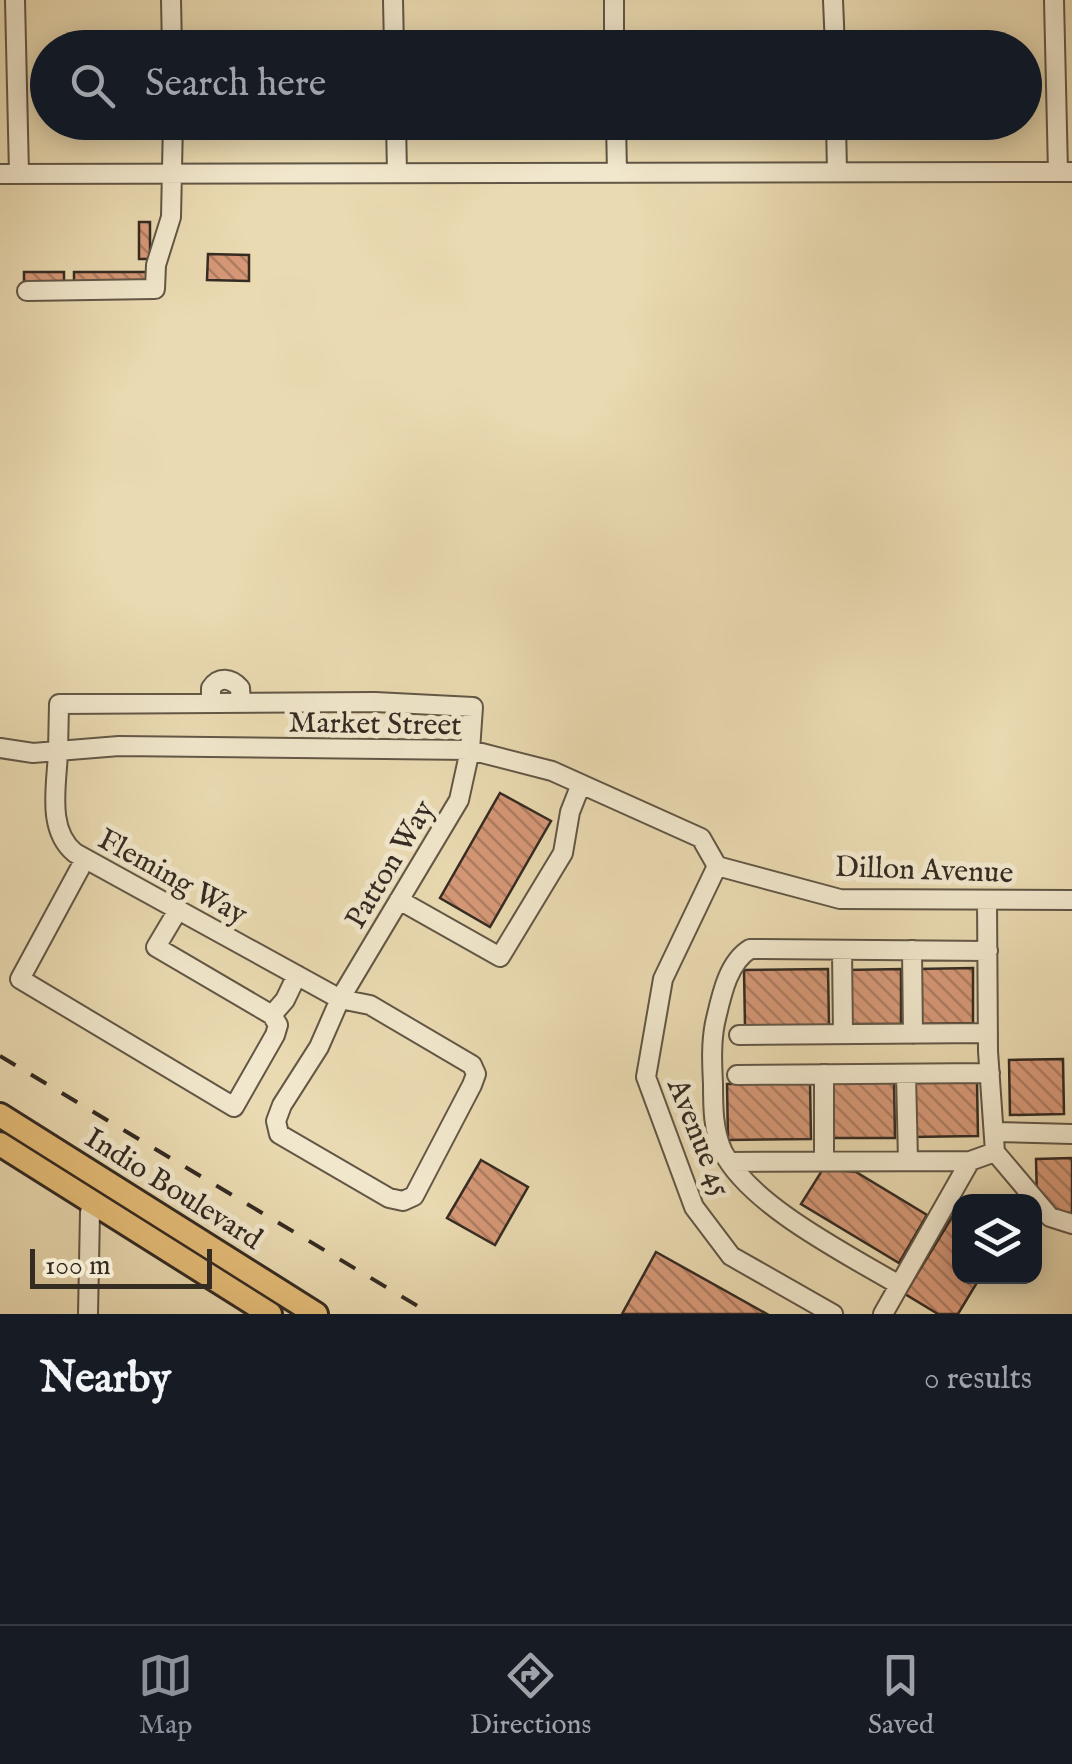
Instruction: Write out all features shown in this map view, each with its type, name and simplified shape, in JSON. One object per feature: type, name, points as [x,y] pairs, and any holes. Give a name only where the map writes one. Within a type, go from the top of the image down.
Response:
[{"type":"main road","name":"Indio Boulevard","points":[[4,1118],[316,1314]]},
{"type":"main road","name":"Indio Boulevard","points":[[3,1153],[96,1202],[270,1314]]},
{"type":"main road","points":[[74,1160],[89,1181],[96,1202],[126,1204],[183,1239],[221,1253]]},
{"type":"street","points":[[15,0],[9,174],[1065,172],[1054,0]]},
{"type":"street","points":[[171,0],[172,30]]},
{"type":"street","points":[[394,0],[394,30]]},
{"type":"street","points":[[614,0],[614,30]]},
{"type":"street","points":[[834,0],[834,30]]},
{"type":"street","points":[[27,291],[151,291],[158,284],[156,264],[171,217],[173,140]]},
{"type":"street","points":[[396,140],[396,173]]},
{"type":"street","points":[[616,140],[617,172]]},
{"type":"street","points":[[836,140],[837,172]]},
{"type":"street","name":"Patton Way","points":[[211,703],[375,702],[473,707],[470,750],[459,800],[340,999],[319,1046],[282,1105],[276,1128],[279,1134],[389,1198],[404,1201],[414,1196],[434,1162],[476,1074],[472,1066],[370,1005],[340,999]]},
{"type":"street","name":"Fleming Way","points":[[211,703],[59,704],[56,824],[64,844],[340,999]]},
{"type":"street","name":"Market Street","points":[[0,748],[33,753],[119,746],[470,750],[552,771],[701,838],[717,866]]},
{"type":"street","points":[[399,900],[500,958],[562,853],[570,812],[581,784]]},
{"type":"street","points":[[85,859],[20,978],[234,1107],[278,1026],[272,1015],[156,947],[178,910]]},
{"type":"street","name":"Dillon Avenue","points":[[717,866],[840,899],[1072,900]]},
{"type":"street","name":"Avenue 45","points":[[717,866],[663,979],[646,1077],[694,1206],[731,1256],[833,1314]]},
{"type":"street","points":[[987,900],[988,1033],[995,1152],[1050,1217],[1072,1224]]},
{"type":"street","points":[[899,1285],[770,1203],[730,1162],[716,1125],[712,1053],[716,1022],[730,974],[741,954],[750,949],[988,950]]},
{"type":"street","points":[[842,950],[844,1034]]},
{"type":"street","points":[[912,950],[912,1034]]},
{"type":"street","points":[[272,1015],[286,1000],[297,976]]},
{"type":"street","points":[[739,1035],[988,1033]]},
{"type":"street","points":[[736,1075],[990,1073]]},
{"type":"street","points":[[824,1074],[824,1161]]},
{"type":"street","points":[[906,1074],[908,1161]]},
{"type":"street","points":[[994,1132],[1072,1134]]},
{"type":"street","points":[[730,1162],[970,1161],[995,1152]]},
{"type":"street","points":[[884,1314],[970,1161]]},
{"type":"street","points":[[88,1314],[90,1212],[96,1202]]},
{"type":"building","points":[[139,222],[150,222],[150,259],[139,259]]},
{"type":"building","points":[[208,254],[249,255],[249,281],[207,280]]},
{"type":"building","points":[[24,272],[64,272],[64,283],[24,283]]},
{"type":"building","points":[[74,272],[150,272],[150,284],[74,284]]},
{"type":"building","points":[[500,793],[551,821],[490,927],[440,898]]},
{"type":"building","points":[[973,968],[973,1023],[918,1024],[917,969]]},
{"type":"building","points":[[828,969],[829,1025],[745,1026],[744,970]]},
{"type":"building","points":[[901,969],[901,1024],[847,1024],[846,970]]},
{"type":"building","points":[[1063,1059],[1064,1114],[1010,1115],[1009,1060]]},
{"type":"building","points":[[828,1082],[894,1082],[895,1138],[829,1138]]},
{"type":"building","points":[[977,1082],[978,1136],[912,1137],[912,1083]]},
{"type":"building","points":[[810,1083],[811,1139],[728,1140],[727,1084]]},
{"type":"building","points":[[1072,1158],[1072,1213],[1051,1213],[1042,1204],[1042,1194],[1037,1194],[1036,1159]]},
{"type":"building","points":[[481,1160],[528,1187],[495,1245],[447,1218]]},
{"type":"building","points":[[823,1169],[856,1172],[927,1215],[899,1263],[801,1204]]},
{"type":"building","points":[[952,1217],[952,1284],[976,1284],[958,1314],[938,1314],[905,1294]]},
{"type":"building","points":[[656,1252],[767,1314],[622,1314]]},
{"type":"railway","points":[[0,1056],[431,1314]]}]
